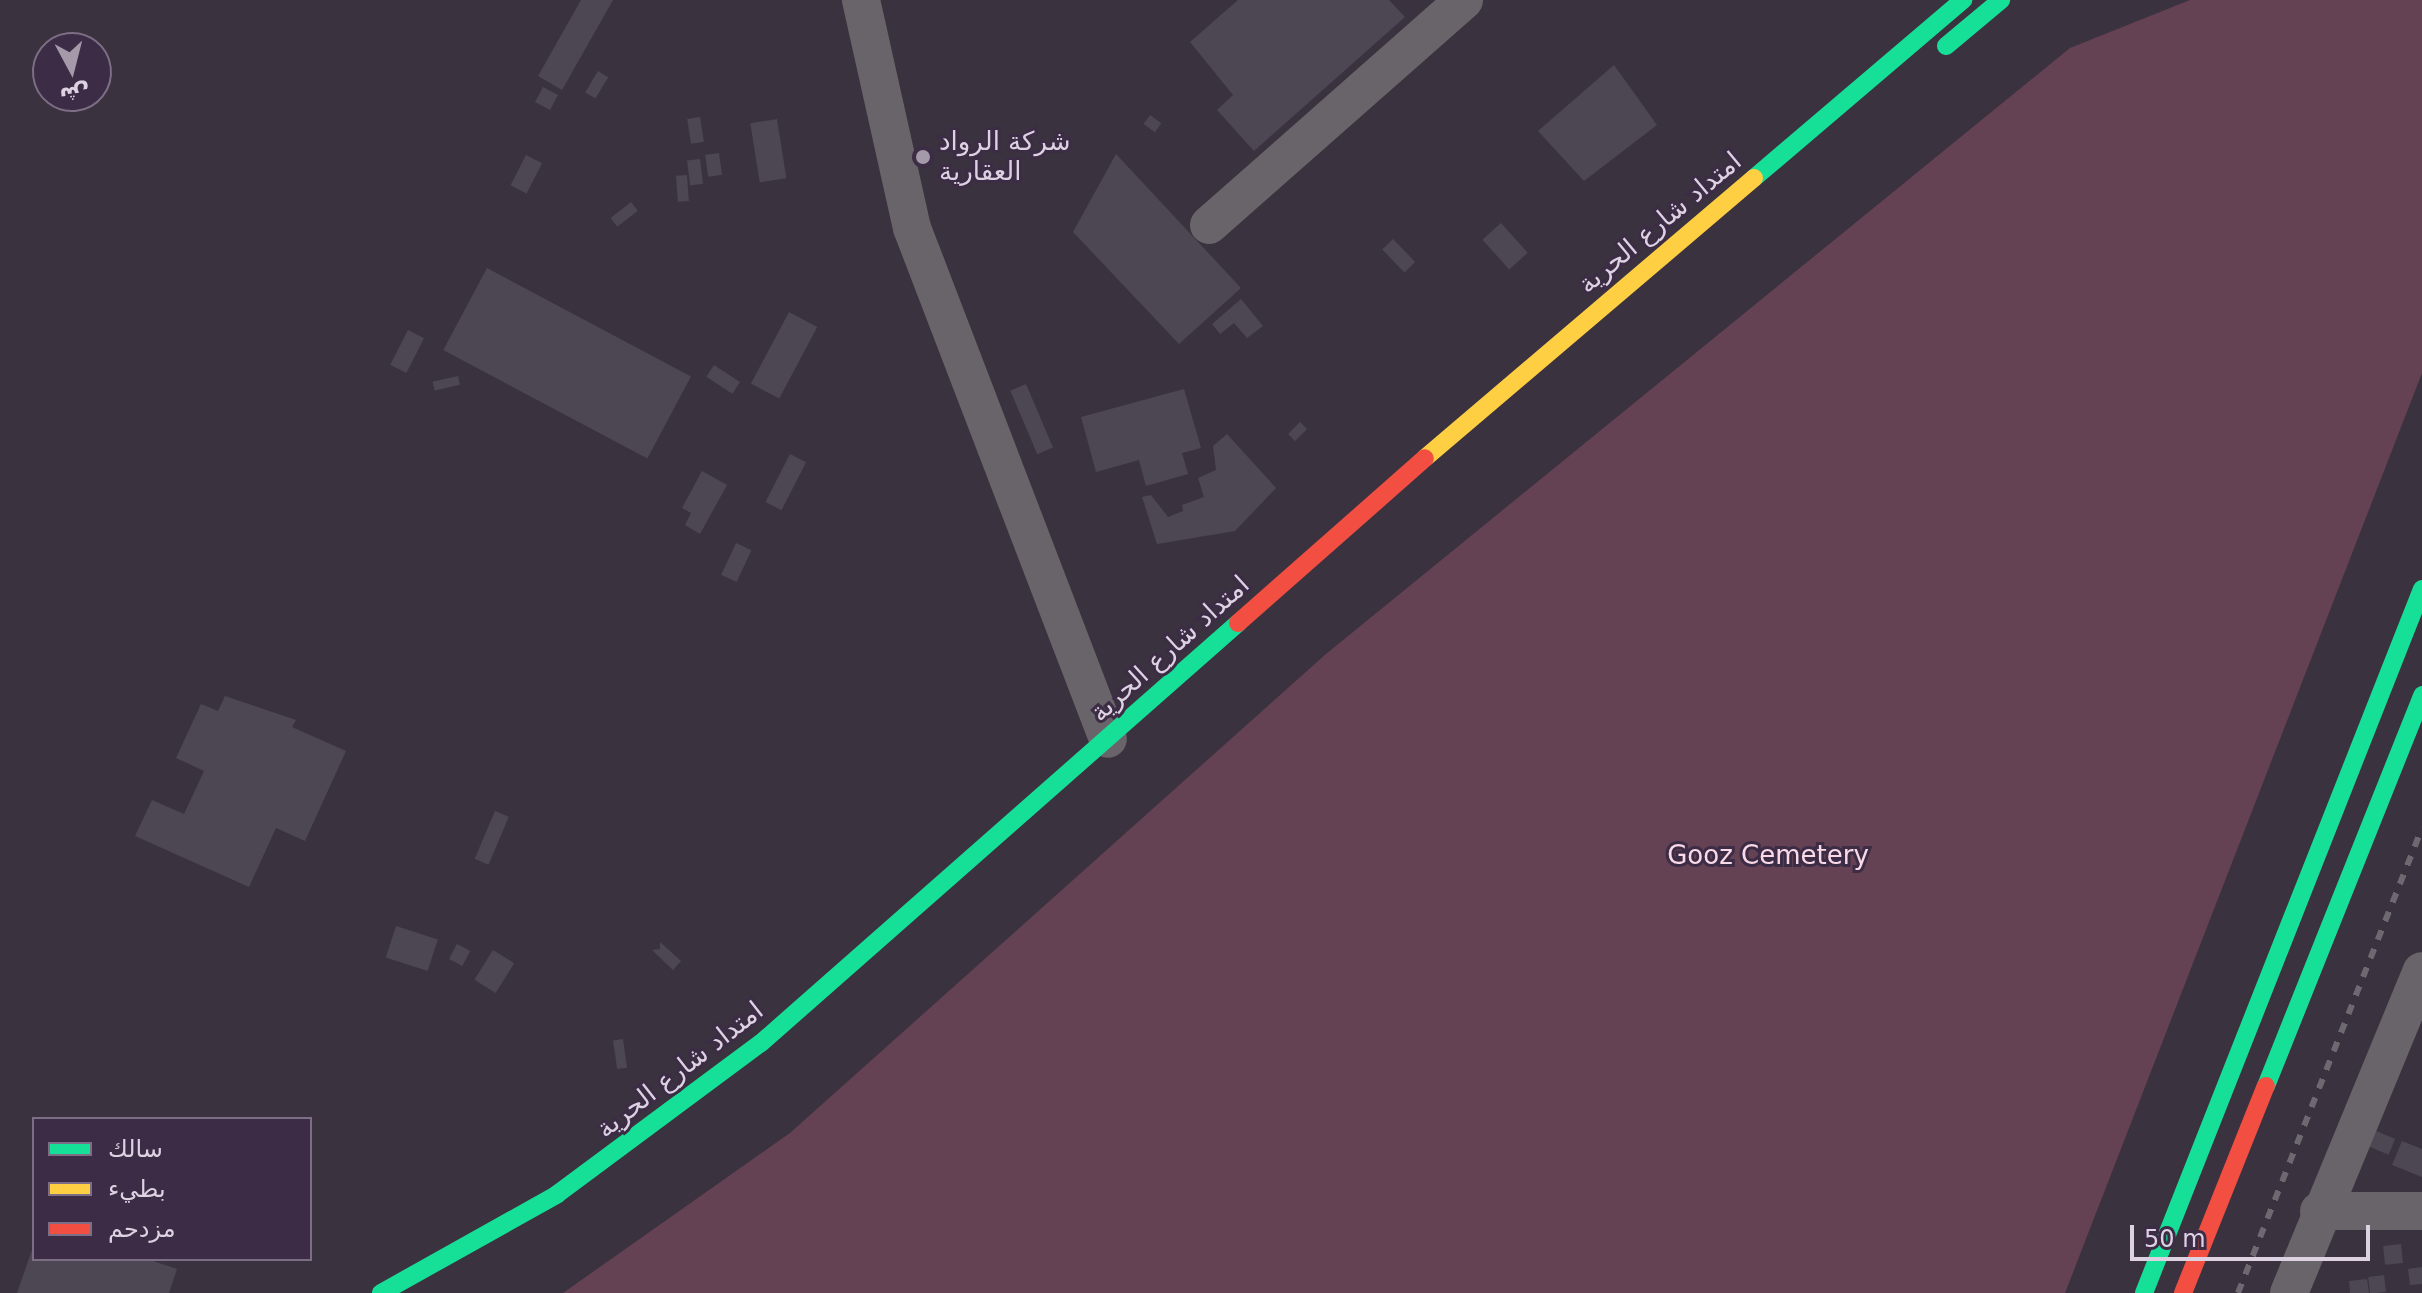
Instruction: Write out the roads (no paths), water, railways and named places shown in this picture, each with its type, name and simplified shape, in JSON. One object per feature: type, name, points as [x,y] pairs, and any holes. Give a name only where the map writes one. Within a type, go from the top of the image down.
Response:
[{"type":"main road","name":"امتداد شارع الحرية","points":[[381,1293],[502,1228],[648,1130],[761,1043],[1440,445],[1930,35],[1985,2]]},
{"type":"main road","points":[[1930,35],[1985,2]]},
{"type":"main road","points":[[2144,1293],[2422,589]]},
{"type":"main road","points":[[2183,1293],[2422,695]]},
{"type":"street","points":[[861,0],[912,228],[1108,739]]},
{"type":"street","points":[[1209,225],[1464,0]]},
{"type":"street","points":[[2289,1293],[2319,1211],[2422,971]]},
{"type":"street","points":[[2319,1211],[2422,1211]]},
{"type":"railway","points":[[2238,1293],[2422,828]]},
{"type":"place","name":"شركة الرواد العقارية","points":[[923,157]]},
{"type":"park label","name":"Gooz Cemetery","points":[[1768,856]]}]
